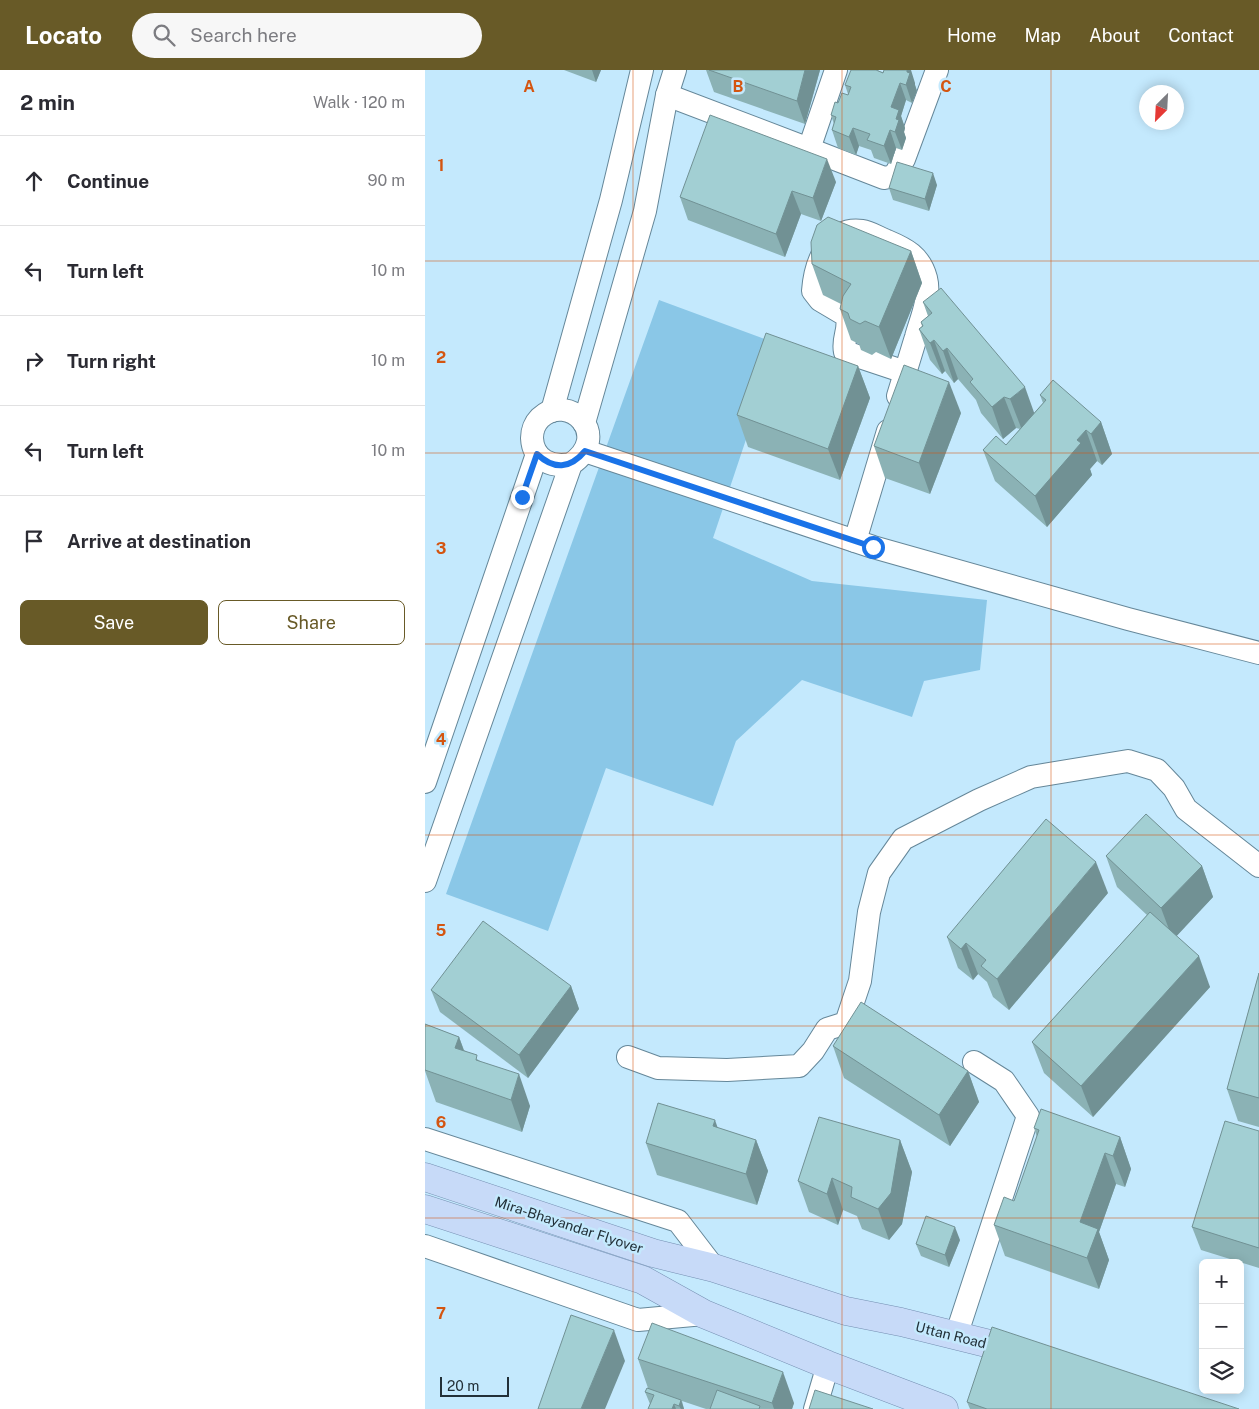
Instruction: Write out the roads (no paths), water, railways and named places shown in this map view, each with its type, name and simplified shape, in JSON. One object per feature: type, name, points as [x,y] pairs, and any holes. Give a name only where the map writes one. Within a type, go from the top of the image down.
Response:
[{"type":"main road","name":"Mira-Bhayandar Flyover","points":[[425,1177],[653,1253],[714,1268]]},
{"type":"main road","points":[[425,1209],[643,1280],[704,1314],[828,1365],[944,1409]]},
{"type":"main road","name":"Uttan Road","points":[[714,1268],[846,1311],[901,1322],[998,1346],[1045,1362]]},
{"type":"main road","points":[[988,1373],[998,1346]]},
{"type":"street","points":[[552,411],[611,200],[642,70]]},
{"type":"street","points":[[584,423],[645,211],[667,95],[675,70]]},
{"type":"street","points":[[809,149],[836,70]]},
{"type":"street","points":[[667,95],[884,178],[894,176],[904,159],[937,70]]},
{"type":"street","points":[[611,200],[645,211]]},
{"type":"street","points":[[855,541],[928,295],[926,278],[918,260],[906,249],[863,231],[847,231],[836,236],[826,247],[814,275],[813,291],[820,300],[847,316],[849,325],[843,344],[845,352],[905,372]]},
{"type":"street","points":[[425,881],[578,457],[588,442],[588,432],[578,416],[561,409],[552,411],[544,414],[538,420],[533,428],[532,437],[533,446],[537,454],[551,464],[561,466],[578,457],[855,541],[1128,619],[1259,653]]},
{"type":"street","points":[[425,782],[537,454]]},
{"type":"street","points":[[628,1058],[658,1068],[727,1070],[799,1066],[813,1051],[827,1029],[846,1024],[860,982],[869,912],[879,873],[903,839],[979,800],[1031,777],[1128,761],[1157,770],[1174,788],[1186,809],[1259,866]]},
{"type":"street","points":[[956,1336],[1037,1119],[1004,1081],[974,1062]]},
{"type":"street","points":[[425,1139],[678,1221],[714,1268]]},
{"type":"street","points":[[425,1246],[638,1320],[704,1314]]},
{"type":"street","points":[[815,1409],[828,1365]]}]
